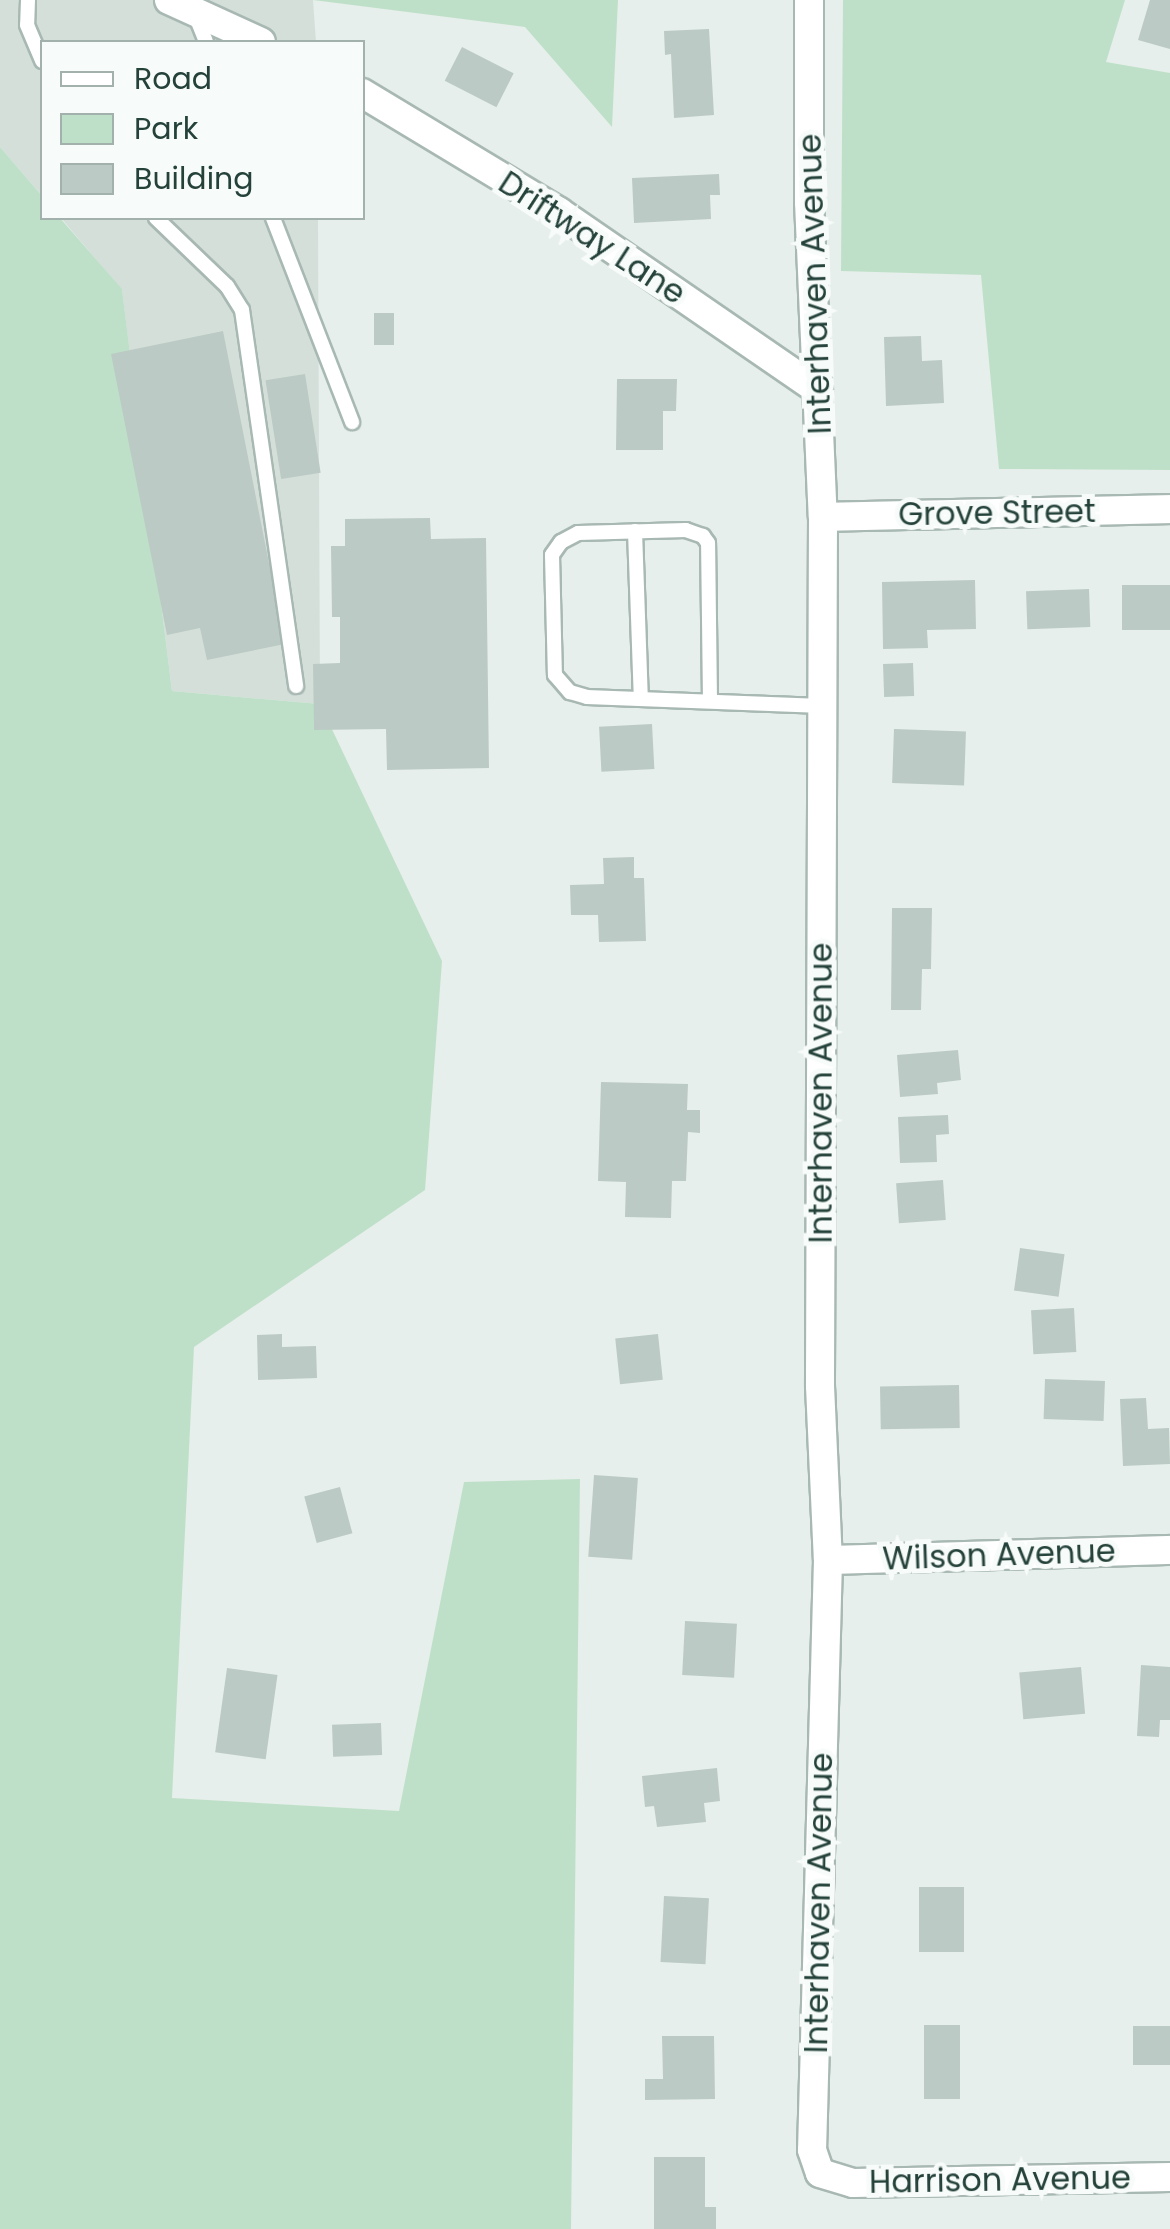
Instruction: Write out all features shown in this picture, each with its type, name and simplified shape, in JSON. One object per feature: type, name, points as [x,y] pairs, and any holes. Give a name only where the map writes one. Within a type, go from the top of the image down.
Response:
[{"type":"street","name":"Interhaven Avenue","points":[[809,0],[809,202],[823,518],[820,1386],[828,1560],[812,2150],[820,2173],[830,2180]]},
{"type":"street","points":[[182,6],[256,40]]},
{"type":"street","name":"Driftway Lane","points":[[365,95],[559,212],[818,390]]},
{"type":"street","name":"Grove Street","points":[[823,518],[1170,510]]},
{"type":"street","name":"Wilson Avenue","points":[[828,1560],[1170,1550]]},
{"type":"street","name":"Harrison Avenue","points":[[830,2180],[1170,2176]]},
{"type":"lane","points":[[28,0],[27,26],[40,55]]},
{"type":"lane","points":[[182,6],[205,40]]},
{"type":"lane","points":[[158,220],[227,286],[242,310],[296,686]]},
{"type":"lane","points":[[273,220],[352,422]]},
{"type":"lane","points":[[710,701],[708,543],[695,532],[635,531],[566,537],[552,555],[558,682],[588,697],[822,706]]},
{"type":"lane","points":[[635,531],[641,698]]},
{"type":"shaded area","points":[[0,0],[313,0],[316,40],[40,40],[40,194],[0,147]]},
{"type":"shaded area","points":[[63,220],[318,220],[320,704],[172,691],[122,290]]},
{"type":"green space","points":[[313,0],[618,0],[612,127],[525,27]]},
{"type":"green space","points":[[843,0],[1125,0],[1106,62],[1170,73],[1170,470],[999,469],[981,275],[841,271]]},
{"type":"green space","points":[[0,147],[40,194],[40,220],[62,220],[122,289],[172,691],[320,704],[442,961],[425,1190],[194,1347],[172,1798],[399,1811],[464,1482],[580,1479],[571,2229],[0,2229]]},
{"type":"building","points":[[1150,0],[1170,0],[1170,49],[1138,40]]},
{"type":"building","points":[[709,29],[714,115],[674,118],[671,54],[665,55],[664,31]]},
{"type":"building","points":[[462,47],[514,73],[496,107],[445,81]]},
{"type":"building","points":[[719,174],[720,195],[710,195],[711,219],[634,223],[632,178]]},
{"type":"building","points":[[374,313],[394,313],[394,345],[374,345]]},
{"type":"building","points":[[223,331],[285,644],[207,660],[200,628],[167,635],[111,354]]},
{"type":"building","points":[[921,336],[922,361],[942,360],[944,403],[886,406],[884,337]]},
{"type":"building","points":[[305,374],[321,473],[281,479],[265,380]]},
{"type":"building","points":[[617,379],[677,379],[676,411],[663,411],[663,450],[616,450]]},
{"type":"building","points":[[430,518],[431,539],[486,538],[489,768],[387,770],[386,729],[314,730],[313,664],[340,663],[340,617],[332,617],[331,546],[345,546],[345,519]]},
{"type":"building","points":[[975,580],[976,629],[927,630],[928,648],[883,649],[882,582]]},
{"type":"building","points":[[1122,585],[1170,585],[1170,630],[1122,630]]},
{"type":"building","points":[[1089,589],[1090,627],[1027,629],[1026,591]]},
{"type":"building","points":[[913,663],[914,696],[884,697],[883,664]]},
{"type":"building","points":[[652,724],[654,769],[601,772],[599,727]]},
{"type":"building","points":[[894,729],[966,732],[964,785],[892,783]]},
{"type":"building","points":[[634,857],[634,878],[644,878],[646,941],[599,942],[598,915],[571,915],[570,885],[604,884],[603,858]]},
{"type":"building","points":[[892,908],[932,908],[931,969],[922,969],[921,1010],[891,1010]]},
{"type":"building","points":[[958,1050],[961,1080],[937,1083],[938,1094],[900,1097],[897,1055]]},
{"type":"building","points":[[601,1082],[688,1084],[687,1110],[700,1110],[700,1133],[688,1132],[686,1181],[672,1181],[671,1218],[625,1217],[626,1182],[598,1181]]},
{"type":"building","points":[[948,1115],[949,1134],[936,1135],[937,1162],[900,1163],[898,1117]]},
{"type":"building","points":[[943,1180],[946,1220],[899,1223],[896,1183]]},
{"type":"building","points":[[1020,1248],[1065,1254],[1059,1297],[1014,1291]]},
{"type":"building","points":[[1074,1308],[1076,1352],[1033,1354],[1031,1310]]},
{"type":"building","points":[[282,1334],[282,1347],[316,1346],[317,1378],[258,1380],[257,1335]]},
{"type":"building","points":[[658,1334],[663,1380],[620,1384],[615,1338]]},
{"type":"building","points":[[1045,1379],[1105,1381],[1104,1421],[1044,1419]]},
{"type":"building","points":[[959,1385],[960,1428],[881,1429],[880,1386]]},
{"type":"building","points":[[1146,1398],[1148,1429],[1169,1428],[1170,1464],[1123,1466],[1120,1399]]},
{"type":"building","points":[[594,1475],[638,1478],[632,1560],[588,1557]]},
{"type":"building","points":[[340,1487],[352,1533],[317,1543],[304,1497]]},
{"type":"building","points":[[685,1621],[737,1624],[734,1678],[682,1675]]},
{"type":"building","points":[[1141,1665],[1170,1667],[1170,1720],[1160,1720],[1159,1737],[1137,1736]]},
{"type":"building","points":[[1081,1667],[1085,1714],[1023,1719],[1019,1672]]},
{"type":"building","points":[[227,1668],[278,1675],[266,1759],[215,1752]]},
{"type":"building","points":[[381,1723],[382,1755],[333,1757],[332,1725]]},
{"type":"building","points":[[717,1768],[720,1801],[704,1803],[706,1822],[657,1827],[654,1806],[645,1807],[642,1776]]},
{"type":"building","points":[[919,1887],[964,1887],[964,1952],[919,1952]]},
{"type":"building","points":[[664,1896],[709,1898],[705,1964],[661,1962]]},
{"type":"building","points":[[924,2025],[960,2025],[960,2099],[924,2099]]},
{"type":"building","points":[[1133,2026],[1170,2026],[1170,2065],[1133,2065]]},
{"type":"building","points":[[662,2036],[714,2036],[715,2099],[645,2100],[645,2079],[663,2079]]},
{"type":"building","points":[[654,2157],[705,2157],[705,2207],[716,2207],[716,2229],[654,2229]]}]
